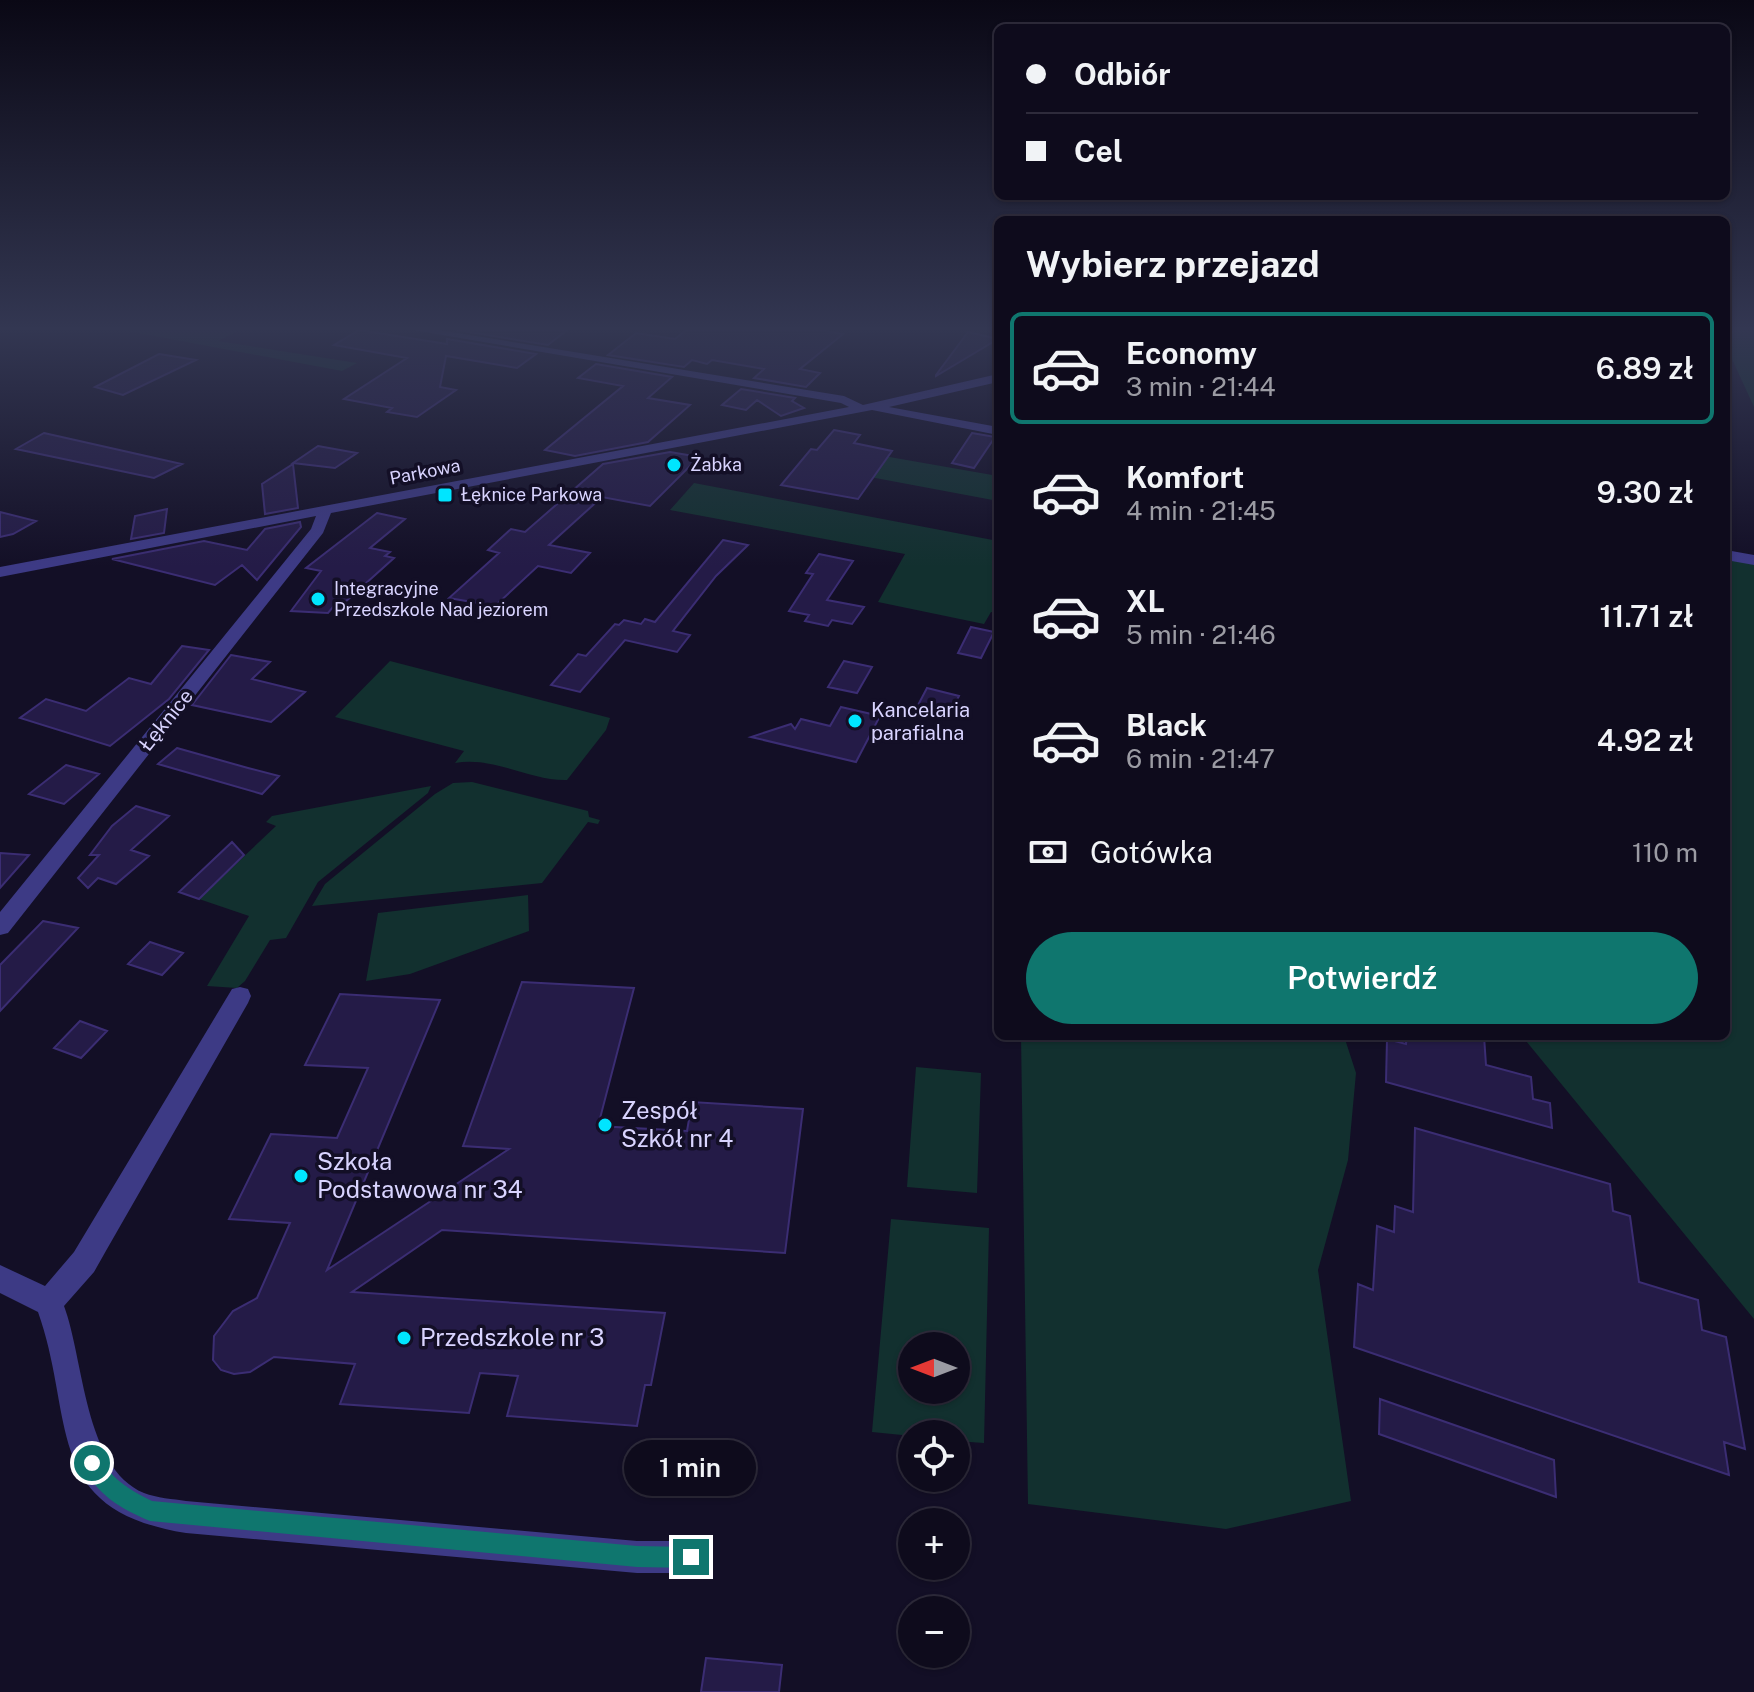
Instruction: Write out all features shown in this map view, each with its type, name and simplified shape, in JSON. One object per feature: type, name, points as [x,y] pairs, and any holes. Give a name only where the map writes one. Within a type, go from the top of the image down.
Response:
[{"type":"street","name":"Parkowa","points":[[0,572],[855,409]]},
{"type":"street","points":[[882,409],[994,430]]},
{"type":"street","name":"Łęknice","points":[[0,927],[318,530],[325,511]]},
{"type":"street","points":[[1730,556],[1754,560]]},
{"type":"street","points":[[49,1302],[98,1240],[240,996]]},
{"type":"street","points":[[0,1279],[49,1302],[64,1343],[83,1442],[92,1463],[102,1479],[142,1509],[637,1557],[691,1557]]},
{"type":"green space","points":[[844,449],[994,475],[994,500],[854,474]]},
{"type":"green space","points":[[694,483],[994,540],[994,613],[991,612],[984,624],[878,602],[905,554],[670,510]]},
{"type":"green space","points":[[1730,560],[1754,564],[1754,1319],[1525,1040],[1730,1040]]},
{"type":"green space","points":[[390,661],[610,718],[606,730],[567,780],[539,777],[484,763],[455,763],[464,751],[335,717]]},
{"type":"green space","points":[[472,782],[588,811],[589,817],[600,820],[598,824],[588,822],[542,883],[312,906],[325,884],[435,794],[453,783]]},
{"type":"green space","points":[[431,786],[428,793],[318,882],[286,938],[270,940],[245,981],[237,988],[207,986],[249,916],[199,899],[276,826],[266,822],[272,816]]},
{"type":"green space","points":[[528,895],[529,931],[410,974],[366,981],[378,913]]},
{"type":"green space","points":[[1021,1040],[1345,1040],[1356,1073],[1348,1160],[1318,1270],[1351,1501],[1226,1529],[1028,1504]]},
{"type":"green space","points":[[916,1067],[981,1073],[977,1193],[907,1187]]},
{"type":"green space","points":[[891,1219],[989,1228],[984,1443],[970,1442],[970,1420],[898,1420],[898,1435],[872,1432]]},
{"type":"building","points":[[391,409],[429,409],[417,417],[387,412]]},
{"type":"building","points":[[595,409],[686,409],[648,442],[575,456],[545,450]]},
{"type":"building","points":[[770,409],[801,409],[781,416]]},
{"type":"building","points":[[834,430],[860,435],[854,443],[892,451],[858,499],[781,485],[811,449],[817,450]]},
{"type":"building","points":[[44,433],[182,464],[154,478],[16,449]]},
{"type":"building","points":[[972,433],[994,437],[974,468],[952,463]]},
{"type":"building","points":[[318,446],[357,453],[335,468],[293,463]]},
{"type":"building","points":[[670,452],[699,457],[650,506],[602,497],[549,545],[590,553],[571,573],[538,566],[495,606],[449,598],[499,553],[488,550],[511,529],[525,532],[603,464]]},
{"type":"building","points":[[293,464],[298,508],[265,514],[262,484]]},
{"type":"building","points":[[167,509],[164,533],[131,539],[135,516]]},
{"type":"building","points":[[0,512],[36,521],[13,534],[0,537]]},
{"type":"building","points":[[377,513],[405,519],[370,548],[390,552],[385,556],[394,558],[345,602],[339,600],[328,613],[291,611],[321,571],[306,568]]},
{"type":"building","points":[[300,522],[301,527],[257,580],[242,565],[215,585],[112,559],[204,541],[247,550],[265,529]]},
{"type":"building","points":[[723,540],[748,545],[716,576],[673,631],[690,635],[677,652],[625,640],[580,692],[551,685],[578,654],[586,656],[615,624],[619,625],[624,620],[641,624],[645,619],[655,622]]},
{"type":"building","points":[[819,554],[853,561],[827,600],[864,607],[852,624],[832,620],[828,626],[805,621],[809,615],[789,611],[813,574],[806,573]]},
{"type":"building","points":[[971,627],[994,632],[981,658],[958,653]]},
{"type":"building","points":[[182,646],[209,650],[169,699],[110,746],[20,718],[46,699],[86,711],[129,678],[151,684]]},
{"type":"building","points":[[231,655],[270,662],[252,679],[305,692],[271,722],[192,705]]},
{"type":"building","points":[[844,661],[872,667],[857,693],[828,687]]},
{"type":"building","points":[[927,688],[959,696],[950,714],[917,707]]},
{"type":"building","points":[[841,707],[880,716],[856,762],[751,737],[791,724],[795,729],[801,719],[830,726]]},
{"type":"building","points":[[177,748],[279,776],[262,794],[158,764]]},
{"type":"building","points":[[66,765],[99,774],[64,804],[29,794]]},
{"type":"building","points":[[136,806],[169,816],[131,850],[149,856],[116,884],[98,878],[88,888],[78,878],[99,855],[90,855],[112,826]]},
{"type":"building","points":[[232,842],[244,855],[199,899],[179,892]]},
{"type":"building","points":[[0,853],[29,855],[0,888]]},
{"type":"building","points":[[43,921],[78,928],[0,1011],[0,965]]},
{"type":"building","points":[[150,942],[183,953],[162,975],[128,964]]},
{"type":"building","points":[[522,982],[634,988],[598,1126],[687,1131],[692,1102],[803,1109],[785,1253],[442,1230],[352,1292],[665,1313],[651,1385],[645,1385],[637,1426],[507,1416],[518,1376],[480,1373],[469,1413],[340,1404],[355,1364],[274,1357],[250,1372],[234,1374],[221,1370],[213,1360],[214,1336],[233,1311],[257,1298],[290,1223],[229,1219],[271,1134],[337,1138],[368,1068],[305,1065],[340,994],[440,1000],[327,1270],[509,1149],[463,1146]]},
{"type":"building","points":[[80,1021],[107,1031],[81,1058],[54,1048]]},
{"type":"building","points":[[1387,1040],[1406,1044],[1406,1040],[1484,1040],[1486,1065],[1531,1077],[1533,1099],[1550,1103],[1552,1128],[1386,1082]]},
{"type":"building","points":[[1415,1128],[1610,1184],[1613,1211],[1630,1216],[1639,1282],[1698,1300],[1702,1330],[1726,1337],[1745,1449],[1724,1442],[1729,1475],[1354,1347],[1358,1284],[1373,1290],[1377,1226],[1394,1232],[1395,1206],[1413,1212]]},
{"type":"building","points":[[1380,1399],[1554,1460],[1556,1497],[1379,1434]]},
{"type":"building","points":[[706,1658],[782,1665],[779,1692],[701,1692]]},
{"type":"place","name":"Żabka","points":[[674,465]]},
{"type":"place","name":"Łęknice Parkowa","points":[[445,495]]},
{"type":"place","name":"Integracyjne Przedszkole Nad jeziorem","points":[[318,599]]},
{"type":"place","name":"Kancelaria parafialna","points":[[855,721]]},
{"type":"place","name":"Zespół Szkół nr 4","points":[[605,1125]]},
{"type":"place","name":"Szkoła Podstawowa nr 34","points":[[301,1176]]},
{"type":"place","name":"Przedszkole nr 3","points":[[404,1338]]},
{"type":"route","points":[[92,1463],[102,1479],[122,1497],[150,1511],[637,1557],[691,1557]]}]
